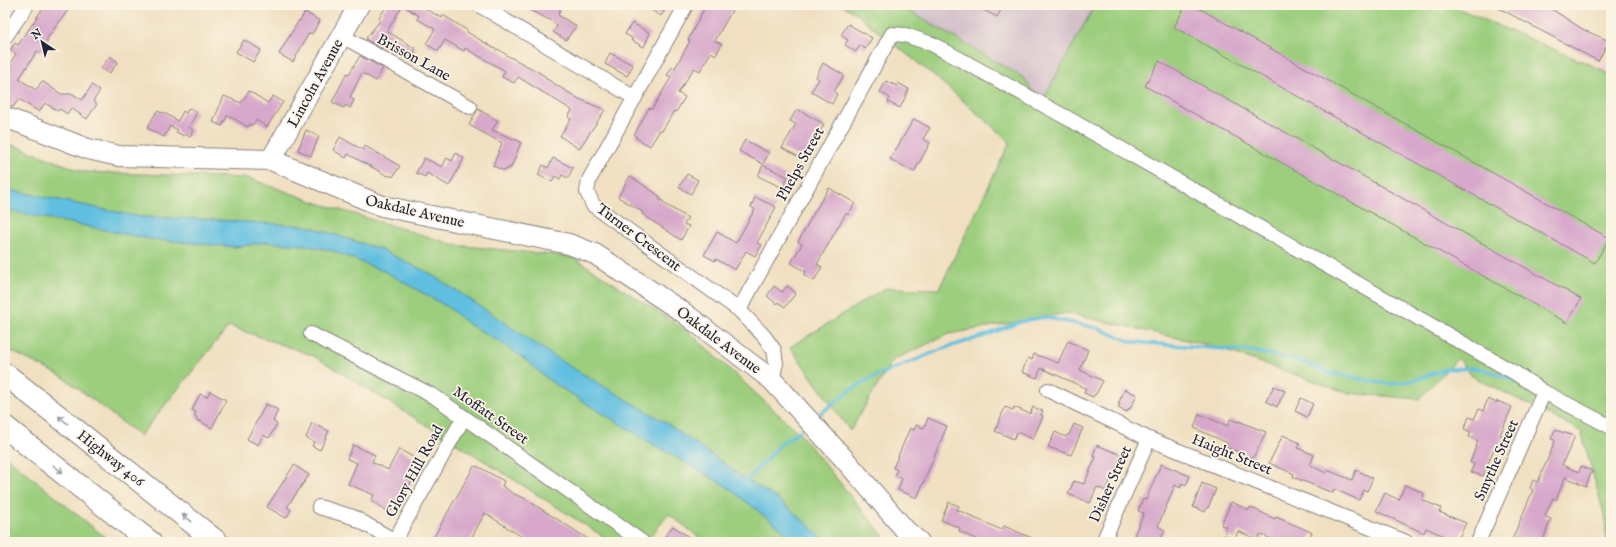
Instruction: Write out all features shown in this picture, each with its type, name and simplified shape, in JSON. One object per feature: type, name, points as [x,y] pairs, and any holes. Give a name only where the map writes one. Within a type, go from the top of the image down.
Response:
[{"type":"highway","name":"Highway 406","points":[[5,374],[218,542]]},
{"type":"highway","points":[[5,427],[150,542]]},
{"type":"street","points":[[5,37],[27,5]]},
{"type":"street","name":"Lincoln Avenue","points":[[271,160],[342,36],[358,5]]},
{"type":"street","points":[[479,5],[635,98]]},
{"type":"street","name":"Turner Crescent","points":[[686,5],[589,180],[587,192],[593,205],[739,310],[764,336],[774,350],[776,363],[772,380]]},
{"type":"street","name":"Phelps Street","points":[[739,310],[892,34],[905,36],[932,44],[1042,104],[1544,392]]},
{"type":"street","name":"Brisson Lane","points":[[342,36],[470,108]]},
{"type":"street","name":"Oakdale Avenue","points":[[5,117],[88,149],[119,156],[271,160],[382,206],[569,244],[595,254],[684,313],[772,380]]},
{"type":"street","name":"Moffatt Street","points":[[311,334],[435,397],[642,542]]},
{"type":"street","points":[[772,380],[846,460],[906,531],[919,542]]},
{"type":"street","name":"Haight Street","points":[[1048,390],[1149,440],[1406,542]]},
{"type":"street","points":[[1544,392],[1611,427]]},
{"type":"street","name":"Smythe Street","points":[[1478,542],[1544,392]]},
{"type":"street","name":"Glory Hill Road","points":[[396,541],[464,417]]},
{"type":"street","name":"Disher Street","points":[[1103,542],[1149,440]]},
{"type":"street","points":[[319,507],[353,517],[396,541]]},
{"type":"shaded area","points":[[899,5],[1095,5],[1042,103],[1024,78]]},
{"type":"shaded area","points":[[1611,56],[1611,75],[1598,68]]},
{"type":"green space","points":[[842,5],[899,5],[1024,78],[1041,103],[1095,5],[1450,5],[1598,68],[1611,75],[1611,542],[1606,542],[1606,521],[1581,431],[1472,376],[1458,358],[1419,399],[1348,393],[1213,346],[1067,313],[949,334],[893,360],[850,431],[790,347],[885,288],[939,289],[1010,142],[938,79],[854,12]]},
{"type":"green space","points":[[5,142],[84,172],[248,178],[318,203],[455,245],[573,257],[689,332],[801,435],[888,542],[705,542],[669,514],[646,542],[612,542],[314,356],[229,326],[140,436],[63,377],[5,348]]},
{"type":"green space","points":[[5,456],[111,542],[5,542]]},
{"type":"water","points":[[5,188],[141,217],[203,219],[307,226],[380,249],[429,273],[564,363],[665,422],[747,480],[779,500],[827,542],[796,542],[726,486],[646,440],[550,381],[527,361],[500,342],[467,323],[449,308],[388,273],[333,251],[305,245],[266,242],[236,247],[150,239],[15,212],[5,208]]},
{"type":"building","points":[[45,5],[72,5],[46,40],[48,41],[40,53],[37,51],[19,79],[36,90],[42,81],[61,94],[73,94],[82,100],[92,85],[100,91],[93,101],[97,104],[87,119],[71,108],[67,114],[60,109],[58,111],[45,103],[39,112],[19,99],[13,107],[5,102],[5,71],[16,54],[10,50],[15,43],[18,45]]},
{"type":"building","points":[[387,5],[403,5],[387,31],[416,49],[411,57],[388,43],[384,50],[366,38],[380,21],[378,20]]},
{"type":"building","points":[[403,5],[419,5],[442,18],[443,15],[468,31],[467,32],[535,70],[579,99],[605,110],[579,149],[560,136],[571,119],[568,117],[572,110],[518,77],[514,83],[502,77],[505,71],[465,48],[464,51],[445,40],[438,51],[426,44],[435,29],[417,19],[419,16]]},
{"type":"building","points":[[519,5],[562,5],[558,15],[576,26],[566,40],[553,32],[557,26],[550,20]]},
{"type":"building","points":[[643,5],[668,5],[661,16]]},
{"type":"building","points":[[706,5],[735,5],[715,41],[722,44],[716,55],[711,52],[700,71],[694,68],[678,93],[685,97],[676,112],[674,111],[662,131],[660,130],[650,146],[636,138],[637,137],[634,135],[649,108],[652,109],[670,79],[671,77],[667,75],[672,67],[675,68],[690,41],[688,40]]},
{"type":"building","points":[[974,5],[1004,5],[997,17]]},
{"type":"building","points":[[1186,5],[1193,5],[1609,238],[1595,263],[1174,27]]},
{"type":"building","points":[[1493,5],[1541,5],[1553,10],[1584,30],[1609,41],[1598,61]]},
{"type":"building","points":[[305,12],[320,21],[312,34],[309,33],[293,62],[279,54]]},
{"type":"building","points":[[632,23],[650,33],[644,47],[631,40],[632,38],[625,34]]},
{"type":"building","points":[[848,24],[872,38],[865,49],[860,45],[856,52],[845,45],[848,40],[841,35]]},
{"type":"building","points":[[244,40],[261,50],[253,62],[236,52]]},
{"type":"building","points":[[610,53],[633,65],[627,76],[605,64]]},
{"type":"building","points":[[110,56],[118,62],[109,74],[101,68]]},
{"type":"building","points":[[360,56],[383,68],[376,81],[362,73],[350,97],[354,100],[350,108],[346,105],[344,108],[332,102],[347,73],[349,74]]},
{"type":"building","points":[[1159,61],[1581,299],[1567,323],[1145,86]]},
{"type":"building","points":[[823,63],[844,75],[834,92],[837,94],[832,104],[811,92],[819,79],[816,77]]},
{"type":"building","points":[[886,81],[897,86],[898,83],[909,89],[900,108],[888,102],[890,98],[880,92]]},
{"type":"building","points":[[249,91],[268,103],[273,96],[283,102],[267,127],[256,120],[253,125],[250,124],[248,127],[228,115],[222,126],[213,122],[224,96],[241,103]]},
{"type":"building","points":[[189,108],[197,112],[189,127],[193,130],[190,137],[176,132],[178,130],[170,126],[164,137],[147,128],[157,111],[163,112],[178,121],[183,111],[186,113]]},
{"type":"building","points":[[478,109],[498,121],[492,130],[521,142],[511,168],[509,167],[508,170],[506,169],[505,171],[493,166],[502,143],[469,125]]},
{"type":"building","points":[[797,109],[824,124],[819,134],[817,133],[803,159],[782,148],[796,124],[790,121]]},
{"type":"building","points":[[914,119],[930,128],[923,139],[930,143],[914,172],[890,159]]},
{"type":"building","points":[[306,130],[319,136],[311,156],[298,150]]},
{"type":"building","points":[[340,137],[363,150],[365,146],[400,166],[393,177],[388,176],[348,154],[346,158],[333,150]]},
{"type":"building","points":[[745,140],[769,153],[763,164],[739,151]]},
{"type":"building","points":[[456,153],[464,158],[449,186],[427,173],[425,177],[416,173],[424,158],[442,167],[447,158],[452,161]]},
{"type":"building","points":[[553,158],[573,168],[568,178],[562,175],[560,179],[555,176],[552,182],[538,175],[543,165],[548,168]]},
{"type":"building","points":[[763,165],[788,177],[783,188],[758,176]]},
{"type":"building","points":[[687,174],[698,180],[691,194],[679,187]]},
{"type":"building","points":[[630,176],[661,197],[659,199],[664,202],[663,203],[688,218],[684,224],[689,226],[681,240],[642,214],[643,212],[618,197]]},
{"type":"building","points":[[829,188],[855,203],[848,215],[846,213],[817,264],[822,267],[814,281],[804,275],[806,272],[791,263],[802,244],[798,242]]},
{"type":"building","points":[[755,197],[776,207],[757,243],[762,245],[755,256],[746,251],[735,270],[716,259],[715,261],[704,255],[717,232],[736,243],[755,209],[751,207]]},
{"type":"building","points":[[774,286],[782,292],[787,286],[796,293],[785,307],[778,302],[777,304],[767,296]]},
{"type":"building","points":[[1068,341],[1088,350],[1080,370],[1103,381],[1093,397],[1084,393],[1085,388],[1041,368],[1037,378],[1022,372],[1028,358],[1032,360],[1034,354],[1058,363]]},
{"type":"building","points":[[1274,386],[1285,391],[1277,407],[1266,401]]},
{"type":"building","points":[[1125,389],[1137,395],[1127,412],[1118,408],[1120,404],[1118,404]]},
{"type":"building","points":[[210,391],[226,400],[212,428],[196,419],[197,417],[194,416],[196,412],[192,410],[200,394],[207,397]]},
{"type":"building","points":[[1301,398],[1313,404],[1307,417],[1295,411]]},
{"type":"building","points":[[1488,399],[1512,407],[1500,435],[1503,436],[1499,446],[1497,448],[1495,446],[1483,476],[1471,472],[1474,464],[1470,463],[1478,441],[1469,437],[1471,432],[1464,429],[1469,417],[1474,419],[1479,409],[1483,411]]},
{"type":"building","points":[[266,404],[278,410],[273,421],[277,424],[269,438],[263,435],[258,445],[247,439]]},
{"type":"building","points":[[1005,407],[1013,410],[1014,407],[1030,414],[1033,407],[1043,411],[1041,415],[1043,416],[1033,439],[1017,432],[1014,439],[995,431]]},
{"type":"building","points":[[1199,414],[1228,426],[1230,419],[1266,432],[1253,458],[1226,447],[1228,443],[1194,428]]},
{"type":"building","points":[[928,418],[947,426],[917,498],[898,490],[902,478],[895,475],[897,470],[893,468],[910,428],[914,430],[916,425],[924,428]]},
{"type":"building","points":[[312,423],[329,431],[320,450],[312,446],[314,442],[306,438]]},
{"type":"building","points":[[1074,424],[1083,428],[1071,455],[1048,447],[1055,432],[1066,437],[1069,435]]},
{"type":"building","points":[[1555,430],[1575,436],[1562,465],[1579,472],[1581,466],[1592,471],[1586,486],[1565,477],[1556,500],[1553,498],[1545,515],[1551,519],[1542,542],[1511,542],[1533,490],[1530,488],[1533,480],[1538,482],[1551,451],[1555,440],[1551,439]]},
{"type":"building","points":[[1283,435],[1300,443],[1298,448],[1314,455],[1310,465],[1326,473],[1327,470],[1352,480],[1356,470],[1373,478],[1367,491],[1364,490],[1359,500],[1334,489],[1333,493],[1293,477],[1294,474],[1269,463]]},
{"type":"building","points":[[353,445],[375,455],[372,462],[388,470],[399,449],[418,460],[417,463],[420,465],[396,511],[392,509],[390,512],[371,501],[374,495],[348,484],[357,463],[347,459]]},
{"type":"building","points":[[1097,445],[1121,455],[1106,491],[1097,487],[1090,503],[1068,494],[1074,481],[1084,484],[1096,457],[1093,456]]},
{"type":"building","points":[[1161,464],[1190,476],[1186,485],[1182,483],[1180,488],[1175,485],[1158,526],[1165,530],[1159,542],[1131,542],[1144,513],[1138,511],[1143,499],[1146,500]]},
{"type":"building","points":[[294,465],[309,475],[287,507],[291,510],[286,518],[267,507]]},
{"type":"building","points":[[474,466],[477,466],[504,481],[502,486],[514,494],[524,498],[593,542],[530,542],[485,513],[469,542],[431,542]]},
{"type":"building","points":[[1202,483],[1216,489],[1205,512],[1193,507]]},
{"type":"building","points":[[1405,485],[1422,492],[1424,494],[1422,500],[1441,508],[1439,512],[1466,523],[1457,542],[1445,542],[1440,540],[1442,535],[1426,528],[1424,533],[1376,511],[1385,493],[1399,500]]},
{"type":"building","points":[[949,502],[959,506],[957,510],[972,517],[1002,530],[1004,526],[1041,542],[981,542],[959,531],[960,528],[941,520]]},
{"type":"building","points":[[1231,502],[1249,510],[1250,507],[1275,519],[1276,517],[1309,531],[1312,533],[1308,542],[1278,542],[1260,534],[1258,540],[1238,531],[1235,539],[1224,535],[1227,527],[1221,525]]},
{"type":"building","points":[[673,526],[696,542],[670,542],[664,538]]},
{"type":"waterway","points":[[821,413],[851,390],[871,378],[945,348],[987,335],[1020,322],[1044,317],[1097,328],[1132,342],[1251,351],[1297,360],[1330,373],[1381,383],[1392,384],[1411,381],[1446,369],[1479,368],[1517,381]]},
{"type":"waterway","points":[[747,480],[782,443],[801,430]]}]
